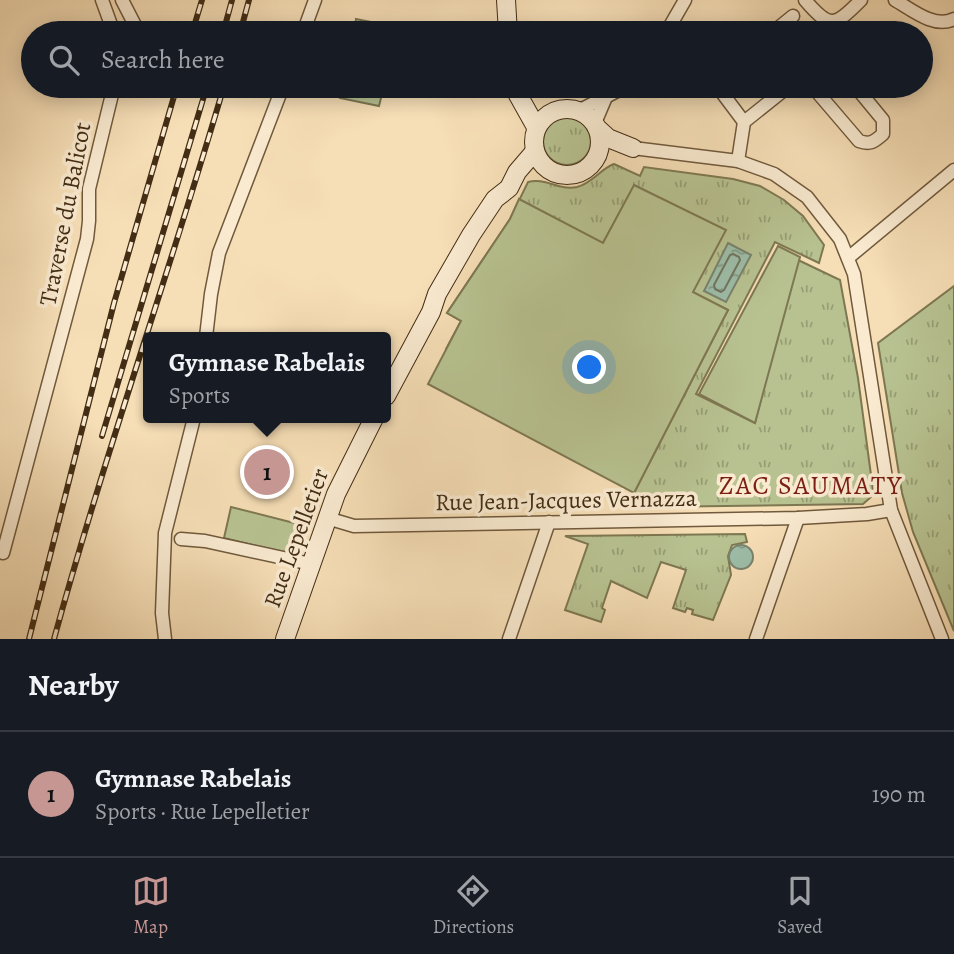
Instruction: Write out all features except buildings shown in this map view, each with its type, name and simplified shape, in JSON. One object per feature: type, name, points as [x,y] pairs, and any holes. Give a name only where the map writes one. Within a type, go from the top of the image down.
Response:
[{"type":"street","points":[[102,0],[110,21]]},
{"type":"street","points":[[122,0],[133,21]]},
{"type":"street","points":[[307,21],[315,0]]},
{"type":"street","points":[[506,0],[507,21]]},
{"type":"street","points":[[673,21],[685,0]]},
{"type":"street","points":[[805,0],[826,21]]},
{"type":"street","points":[[835,21],[861,0]]},
{"type":"street","points":[[895,0],[936,22],[944,23],[954,19]]},
{"type":"street","points":[[787,21],[793,16]]},
{"type":"street","name":"Traverse du Balicot","points":[[1,557],[87,239],[89,189],[111,98]]},
{"type":"street","points":[[207,332],[219,253],[279,98]]},
{"type":"street","points":[[520,98],[536,127]]},
{"type":"street","points":[[580,110],[604,98]]},
{"type":"street","points":[[594,161],[600,148],[596,126],[606,98]]},
{"type":"street","points":[[726,98],[744,122]]},
{"type":"street","points":[[738,161],[744,122],[774,98]]},
{"type":"street","points":[[822,98],[859,141],[866,144],[873,143],[883,134],[883,120],[865,98]]},
{"type":"street","points":[[524,105],[550,112],[570,108],[580,110],[608,138],[633,148],[738,161],[774,174],[807,197],[840,239],[855,274],[891,510],[942,639]]},
{"type":"street","points":[[550,112],[536,127],[533,139],[535,151],[545,167],[551,171],[566,175],[582,172],[594,161],[616,151],[633,148]]},
{"type":"street","points":[[509,188],[517,172],[535,151]]},
{"type":"street","points":[[391,387],[431,312],[437,295],[495,199],[526,174],[545,167]]},
{"type":"street","points":[[848,258],[954,170]]},
{"type":"street","points":[[165,639],[162,613],[165,533],[193,423]]},
{"type":"street","name":"Rue Lepelletier","points":[[285,639],[327,518],[348,468],[371,423]]},
{"type":"street","name":"Rue Jean-Jacques Vernazza","points":[[327,518],[354,526],[798,518],[891,510]]},
{"type":"street","points":[[756,639],[798,518]]},
{"type":"street","points":[[509,639],[549,522]]},
{"type":"street","points":[[181,539],[205,541],[312,564]]},
{"type":"green space","points":[[340,98],[381,98],[379,106]]},
{"type":"green space","points":[[567,117],[584,124],[591,141],[584,158],[567,165],[550,158],[543,141],[550,124]]},
{"type":"green space","points":[[614,164],[640,176],[644,167],[733,179],[760,186],[784,200],[803,216],[824,245],[819,263],[775,242],[696,394],[755,423],[796,259],[840,280],[858,378],[873,490],[871,497],[863,504],[648,507],[634,493],[728,310],[693,293],[634,186],[603,243],[538,397],[446,349],[461,321],[447,313],[510,219],[528,182],[540,181],[570,188],[577,187]]},
{"type":"green space","points":[[634,185],[726,230],[693,292],[728,310],[634,493],[428,384],[461,321],[447,313],[510,219],[519,199],[603,243]]},
{"type":"green space","points":[[778,246],[800,257],[755,423],[699,394]]},
{"type":"green space","points":[[954,286],[954,631],[913,532],[902,493],[878,343]]},
{"type":"green space","points":[[231,507],[302,525],[295,555],[224,538]]},
{"type":"green space","points":[[745,534],[747,542],[732,545],[728,556],[731,575],[713,620],[692,614],[693,610],[687,608],[685,612],[673,608],[686,570],[661,562],[647,598],[611,581],[602,608],[605,610],[601,622],[565,610],[588,544],[565,536]]},
{"type":"water","points":[[728,243],[751,255],[726,302],[704,291]]},
{"type":"water","points":[[741,545],[749,549],[753,557],[749,565],[741,569],[733,565],[729,557],[733,549]]},
{"type":"railway","points":[[196,21],[202,0]]},
{"type":"railway","points":[[226,21],[232,0]]},
{"type":"railway","points":[[243,21],[249,0]]},
{"type":"railway","points":[[29,639],[114,303],[174,98]]},
{"type":"railway","points":[[102,436],[203,98]]},
{"type":"railway","points":[[148,332],[220,98]]},
{"type":"railway","points":[[54,639],[94,500],[143,346]]},
{"type":"place","name":"Gymnase Rabelais","points":[[267,472]]},
{"type":"district","name":"ZAC SAUMATY","points":[[811,485]]}]
